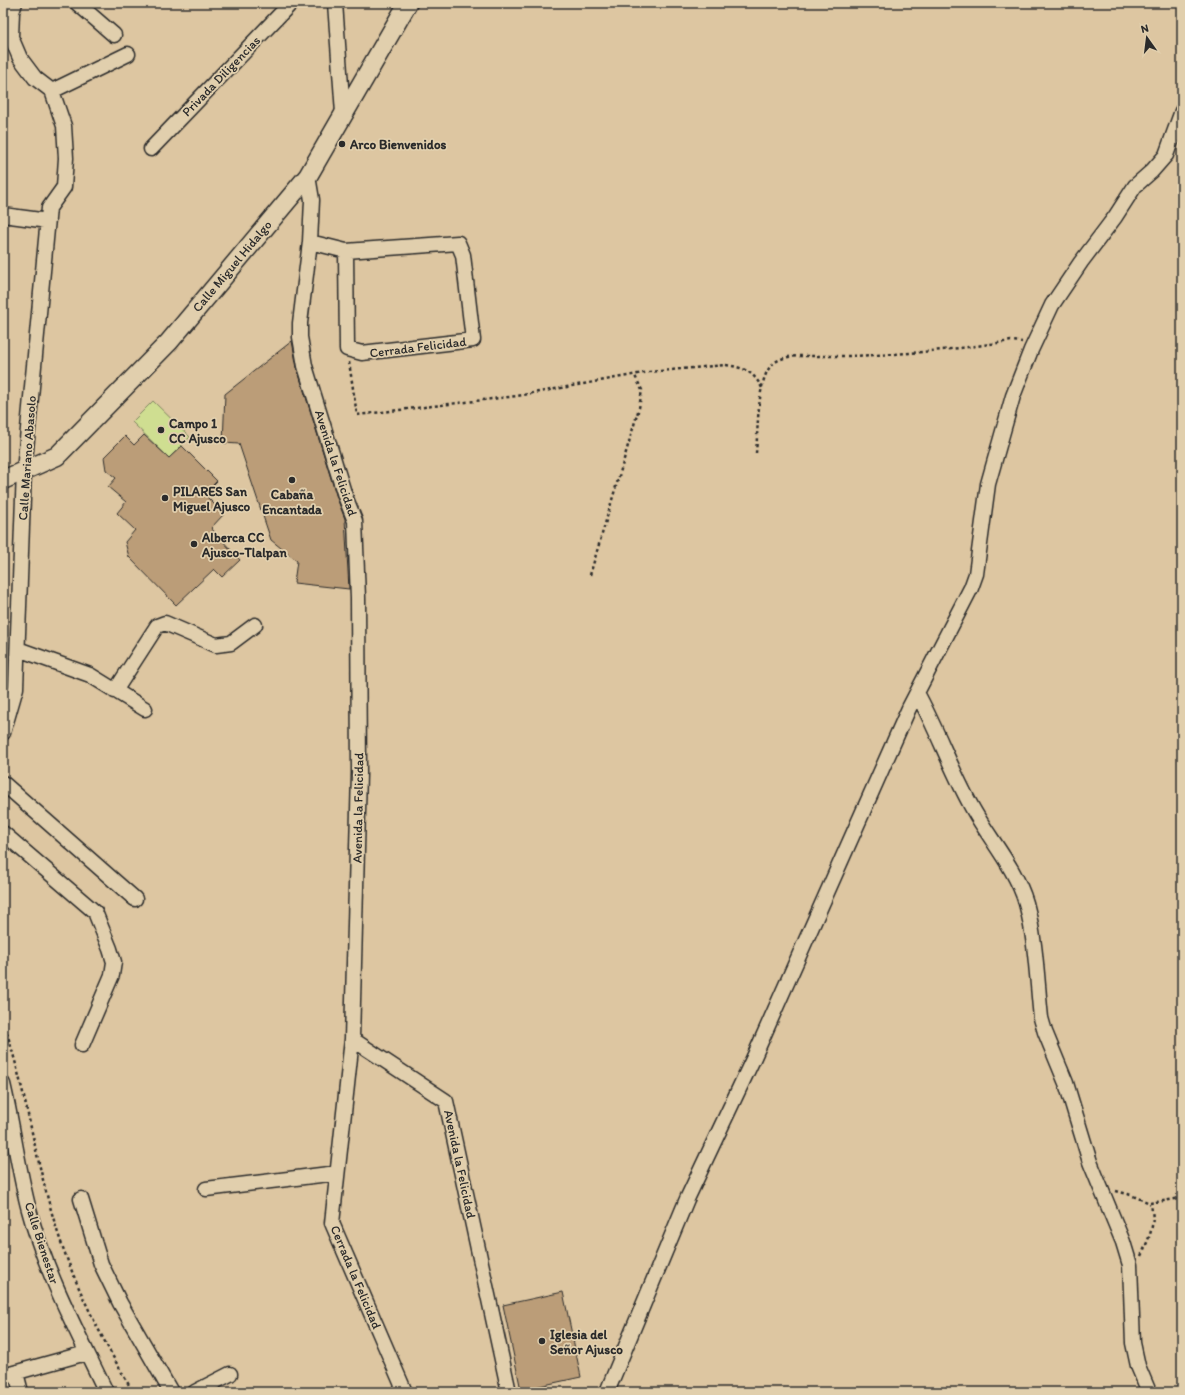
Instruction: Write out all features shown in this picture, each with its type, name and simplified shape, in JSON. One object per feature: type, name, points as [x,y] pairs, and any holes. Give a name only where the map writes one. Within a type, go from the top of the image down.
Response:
[{"type":"main road","name":"Calle Miguel Hidalgo","points":[[3,480],[57,456],[169,342],[308,176],[343,113],[408,3]]},
{"type":"street","points":[[15,3],[12,12],[11,37],[20,58],[35,78],[52,91],[128,54]]},
{"type":"street","points":[[77,3],[114,35]]},
{"type":"street","name":"Privada Diligencias","points":[[151,149],[291,3]]},
{"type":"street","points":[[335,3],[343,113]]},
{"type":"street","name":"Calle Mariano Abasolo","points":[[3,732],[16,688],[24,471],[49,208],[64,187],[66,158],[64,126],[52,91]]},
{"type":"street","points":[[607,1392],[687,1199],[754,1057],[917,693],[971,588],[976,574],[988,484],[1013,396],[1034,343],[1052,305],[1081,262],[1115,217],[1135,186],[1152,171],[1166,155],[1182,111]]},
{"type":"street","name":"Avenida la Felicidad","points":[[308,176],[312,200],[310,242],[300,323],[300,337],[305,366],[345,496],[355,521],[358,598],[359,773],[352,1039],[446,1102],[509,1392]]},
{"type":"street","points":[[3,214],[48,221]]},
{"type":"street","name":"Cerrada Felicidad","points":[[310,242],[346,251],[458,243],[463,255],[473,340],[362,353],[347,349]]},
{"type":"street","points":[[346,251],[347,349]]},
{"type":"street","points":[[116,691],[157,626],[165,623],[216,645],[231,643],[255,625]]},
{"type":"street","points":[[18,649],[90,674],[145,709]]},
{"type":"street","points":[[917,693],[929,714],[973,810],[1021,889],[1031,927],[1041,1018],[1045,1032],[1066,1083],[1090,1162],[1123,1242],[1130,1265],[1133,1343],[1138,1366],[1149,1392]]},
{"type":"street","points":[[3,782],[135,899]]},
{"type":"street","points":[[3,833],[95,912],[110,949],[114,962],[112,975],[82,1045]]},
{"type":"street","name":"Cerrada la Felicidad","points":[[352,1039],[332,1223],[405,1392]]},
{"type":"street","name":"Calle Bienestar","points":[[3,1084],[29,1210],[59,1295],[106,1392]]},
{"type":"street","points":[[206,1189],[337,1173]]},
{"type":"street","points":[[81,1199],[101,1264],[120,1303],[171,1392]]},
{"type":"street","points":[[21,1392],[9,1375],[86,1353]]},
{"type":"street","points":[[195,1392],[230,1374]]},
{"type":"path","points":[[756,453],[762,388],[765,375],[770,366],[779,360],[791,357],[900,355],[1012,341],[1034,343]]},
{"type":"path","points":[[347,349],[357,415],[517,396],[635,376],[649,372],[725,365],[737,366],[752,373],[762,388]]},
{"type":"path","points":[[590,575],[639,408],[642,390],[635,376]]},
{"type":"path","points":[[3,1021],[18,1071],[42,1176],[68,1264],[90,1314],[133,1392]]},
{"type":"path","points":[[1099,1184],[1150,1203],[1182,1198]]},
{"type":"path","points":[[1130,1274],[1140,1259],[1152,1232],[1154,1220],[1150,1203]]},
{"type":"green space","name":"Campo 1 CC Ajusco","points":[[153,401],[190,437],[169,458],[132,422]]},
{"type":"building","name":"Cabaña Encantada","points":[[292,341],[297,368],[337,498],[345,519],[349,589],[294,583],[297,561],[271,540],[239,444],[223,443],[225,394]]},
{"type":"building","name":"PILARES San Miguel Ajusco","points":[[144,435],[169,458],[182,446],[217,481],[204,494],[224,514],[211,528],[240,560],[222,577],[214,569],[176,605],[129,557],[125,542],[135,530],[117,513],[126,502],[108,487],[116,478],[106,470],[104,457],[125,436],[134,445]]},
{"type":"building","name":"Iglesia del Señor Ajusco","points":[[563,1292],[581,1377],[521,1390],[503,1305]]},
{"type":"place","name":"Arco Bienvenidos","points":[[342,144]]},
{"type":"place","name":"Campo 1 CC Ajusco","points":[[161,430]]},
{"type":"place","name":"Cabaña Encantada","points":[[292,480]]},
{"type":"place","name":"PILARES San Miguel Ajusco","points":[[165,498]]},
{"type":"place","name":"Alberca CC Ajusco-Tlalpan","points":[[194,544]]},
{"type":"place","name":"Iglesia del Señor Ajusco","points":[[542,1341]]}]
